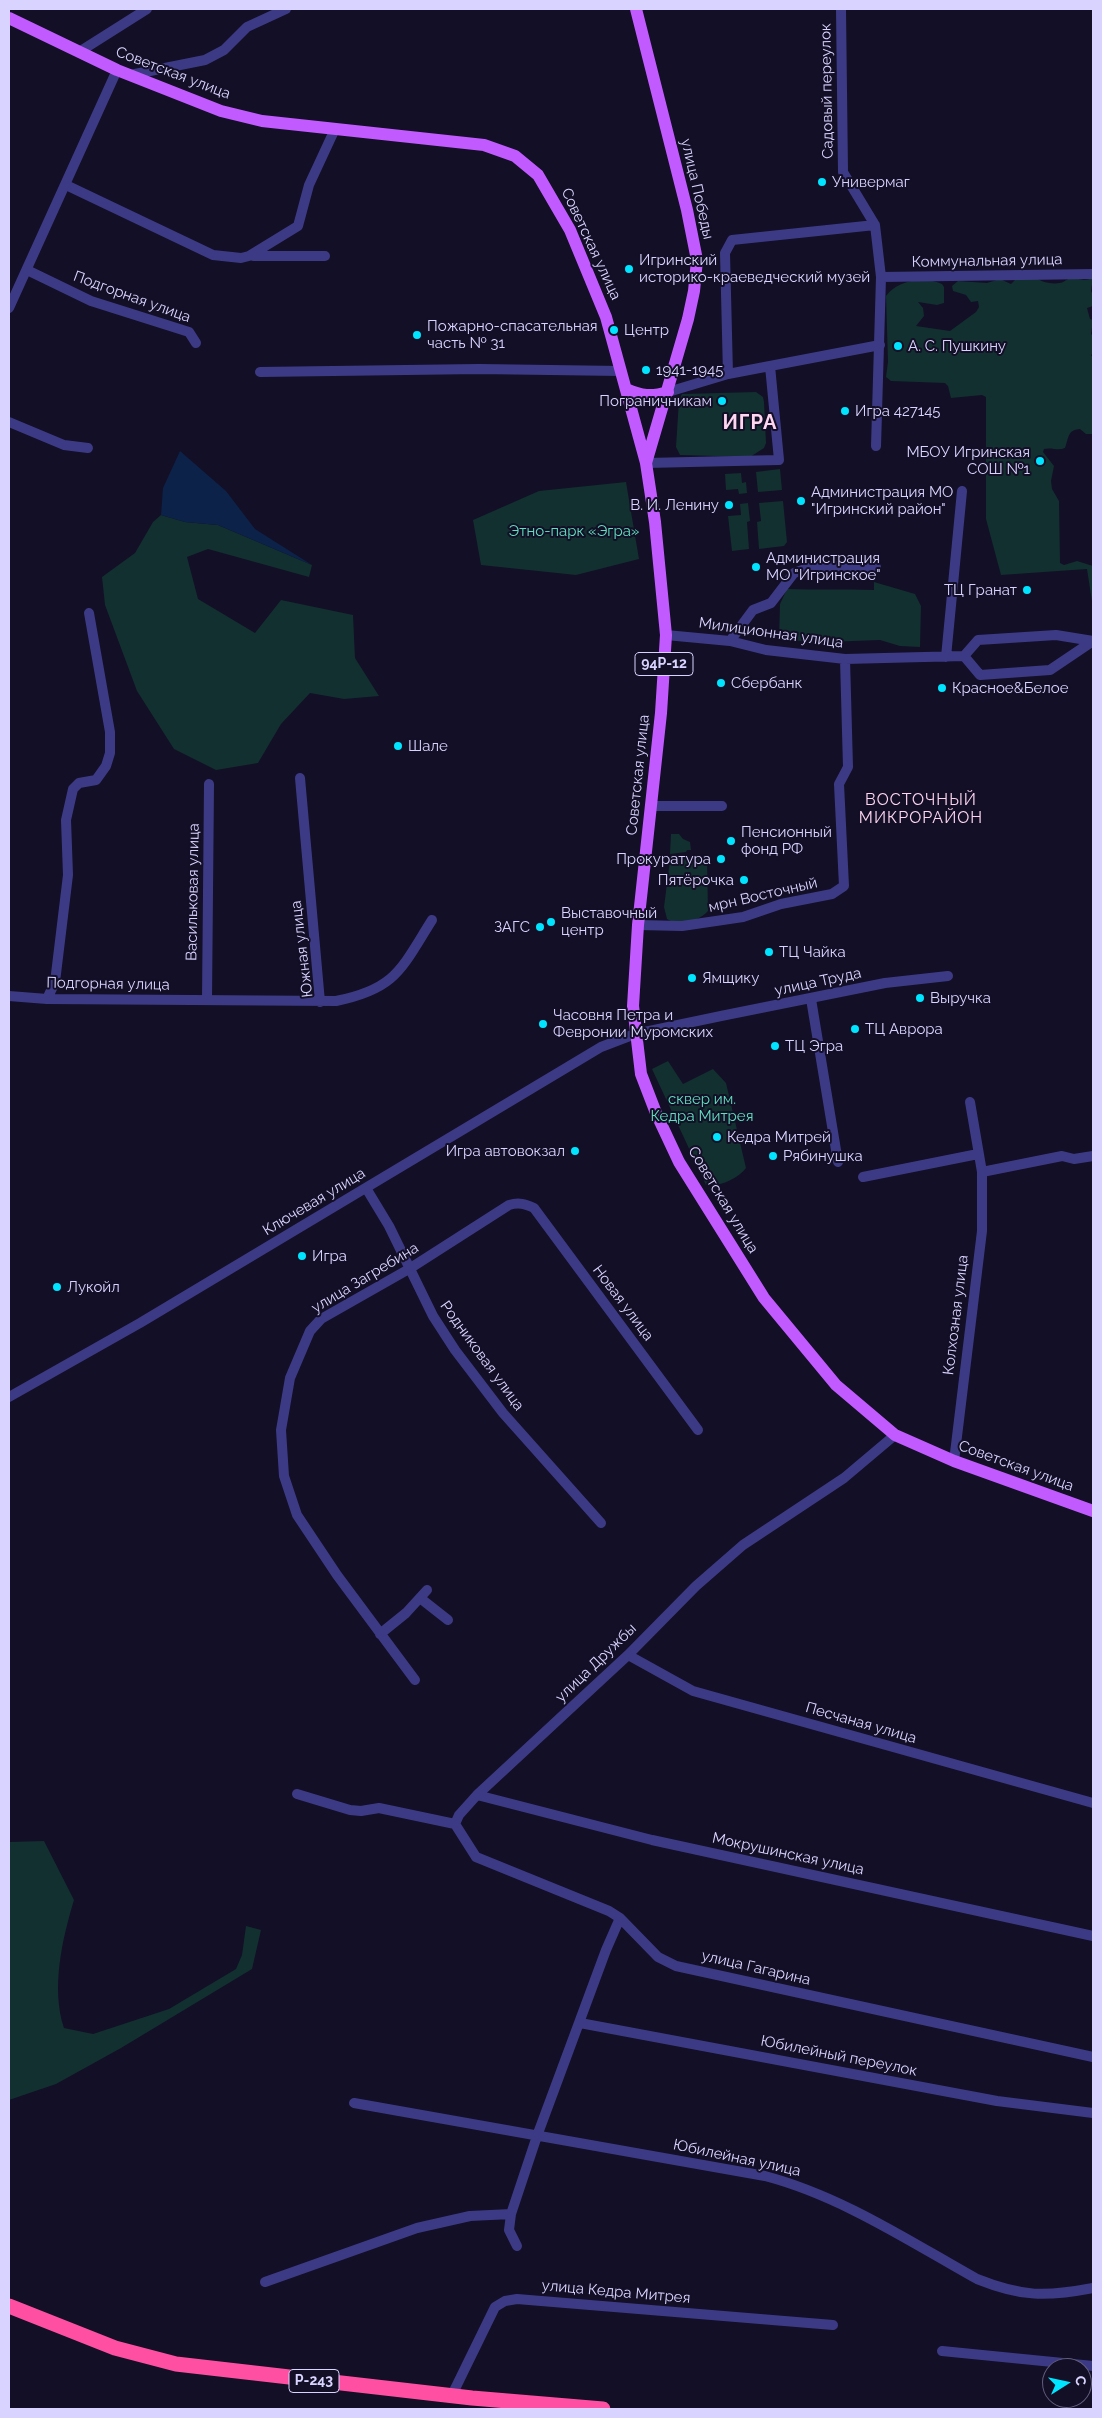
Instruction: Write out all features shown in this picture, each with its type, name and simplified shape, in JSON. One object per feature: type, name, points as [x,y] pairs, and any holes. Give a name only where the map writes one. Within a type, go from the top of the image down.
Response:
[{"type":"highway","name":"Р-243","points":[[9,2306],[115,2348],[176,2364],[452,2395],[603,2409]]},
{"type":"main road","name":"улица Победы","points":[[636,9],[687,210],[697,260],[690,310],[668,392],[646,463]]},
{"type":"main road","name":"Советская улица","points":[[9,18],[117,70],[222,111],[262,121],[484,145],[515,156],[538,175],[548,189],[570,230],[606,317],[646,463],[655,522],[666,635],[651,806],[638,925],[633,1006],[641,1074],[679,1162],[764,1298],[836,1385],[895,1435],[954,1461],[1093,1511]]},
{"type":"main road","points":[[626,389],[640,395],[653,396],[668,392]]},
{"type":"street","points":[[79,52],[147,9]]},
{"type":"street","points":[[130,75],[205,60],[224,50],[247,27],[286,9]]},
{"type":"street","name":"Садовый переулок","points":[[841,9],[843,172],[875,225]]},
{"type":"street","points":[[9,308],[117,70]]},
{"type":"street","points":[[249,256],[298,226],[309,185],[335,129]]},
{"type":"street","points":[[66,185],[213,255],[240,258],[249,256],[325,256]]},
{"type":"street","points":[[728,374],[725,253],[732,240],[875,225],[881,277],[876,446]]},
{"type":"street","name":"Подгорная улица","points":[[27,270],[90,301],[189,332],[196,343]]},
{"type":"street","name":"Коммунальная улица","points":[[881,277],[1093,274]]},
{"type":"street","points":[[668,392],[728,374],[880,345]]},
{"type":"street","points":[[646,463],[779,460],[770,366]]},
{"type":"street","points":[[260,372],[473,369],[621,372]]},
{"type":"street","points":[[9,422],[64,445],[88,448]]},
{"type":"street","points":[[946,656],[962,491]]},
{"type":"street","points":[[730,641],[753,610],[771,603],[794,573],[808,568],[829,566],[876,567]]},
{"type":"street","points":[[47,998],[55,982],[68,875],[66,820],[73,789],[79,783],[96,780],[106,766],[110,753],[110,732],[89,613]]},
{"type":"street","name":"Милиционная улица","points":[[666,635],[730,641],[766,650],[846,659],[964,656]]},
{"type":"street","points":[[1056,635],[1093,641],[1050,670],[980,675],[964,656],[978,640],[1056,635]]},
{"type":"street","name":"мрн Восточный","points":[[638,925],[682,926],[743,917],[781,904],[832,894],[844,886],[839,784],[848,767],[846,659]]},
{"type":"street","name":"Южная улица","points":[[300,778],[320,1002],[360,996],[379,988],[392,979],[432,920]]},
{"type":"street","name":"Васильковая улица","points":[[207,1000],[209,784]]},
{"type":"street","points":[[651,806],[722,806]]},
{"type":"street","name":"улица Труда","points":[[635,1034],[811,1000],[885,983],[948,976]]},
{"type":"street","name":"Подгорная улица","points":[[9,996],[320,1002]]},
{"type":"street","points":[[811,1000],[838,1162]]},
{"type":"street","name":"Ключевая улица","points":[[9,1397],[140,1323],[601,1047],[635,1034]]},
{"type":"street","name":"Колхозная улица","points":[[954,1461],[982,1231],[982,1172],[970,1102]]},
{"type":"street","points":[[863,1178],[978,1154]]},
{"type":"street","points":[[982,1172],[1062,1156],[1074,1159],[1093,1156]]},
{"type":"street","name":"Родниковая улица","points":[[366,1188],[389,1226],[433,1316],[467,1366],[503,1413],[602,1523]]},
{"type":"street","name":"улица Загребина","points":[[415,1680],[337,1575],[297,1515],[284,1476],[280,1430],[290,1378],[310,1331],[321,1319],[409,1269],[509,1205],[517,1202]]},
{"type":"street","name":"Новая улица","points":[[517,1202],[534,1208],[698,1430]]},
{"type":"street","name":"улица Дружбы","points":[[455,1824],[459,1815],[477,1795],[628,1655],[696,1586],[744,1545],[844,1478],[895,1435]]},
{"type":"street","points":[[380,1634],[427,1590]]},
{"type":"street","points":[[420,1598],[448,1620]]},
{"type":"street","name":"Песчаная улица","points":[[628,1655],[693,1691],[1093,1804]]},
{"type":"street","points":[[297,1794],[360,1812],[379,1808],[455,1824]]},
{"type":"street","name":"Мокрушинская улица","points":[[477,1795],[652,1840],[1093,1936]]},
{"type":"street","name":"улица Гагарина","points":[[455,1824],[476,1857],[610,1911],[620,1918],[658,1957],[676,1966],[1093,2057]]},
{"type":"street","points":[[517,2246],[509,2230],[511,2214],[537,2136],[606,1950],[620,1918]]},
{"type":"street","name":"Юбилейный переулок","points":[[580,2023],[997,2101],[1093,2113]]},
{"type":"street","name":"Юбилейная улица","points":[[354,2103],[765,2176],[796,2184],[839,2202],[977,2278],[1021,2294],[1052,2294],[1093,2288]]},
{"type":"street","points":[[265,2282],[417,2228],[470,2216],[511,2214]]},
{"type":"street","name":"улица Кедра Митрея","points":[[452,2395],[496,2307],[511,2300],[833,2325]]},
{"type":"street","points":[[942,2351],[1093,2366]]},
{"type":"green space","points":[[1037,278],[1046,282],[1060,283],[1071,278],[1088,280],[1093,278],[1091,291],[1093,306],[1087,308],[1090,319],[1093,320],[1091,334],[1093,336],[1093,353],[1091,355],[1093,358],[1093,434],[1086,434],[1080,429],[1073,431],[1069,435],[1065,448],[1044,449],[1043,452],[1054,466],[1051,481],[1052,489],[1059,501],[1060,563],[1064,565],[1077,561],[1093,566],[1093,608],[1087,569],[1001,575],[986,519],[986,397],[982,395],[951,398],[948,386],[945,383],[891,381],[886,377],[888,362],[886,296],[897,286],[920,280],[942,284],[944,287],[944,303],[937,305],[918,302],[923,308],[924,316],[916,326],[950,331],[976,312],[979,307],[978,301],[971,302],[966,295],[953,291],[952,286],[958,281],[987,283],[1000,279],[1011,284],[1016,279]]},
{"type":"green space","points":[[756,392],[763,397],[764,402],[766,443],[764,448],[750,457],[680,455],[676,447],[679,400],[682,394]]},
{"type":"green space","points":[[780,469],[782,490],[758,492],[756,472]]},
{"type":"green space","points":[[741,473],[742,483],[746,482],[747,493],[739,494],[738,489],[726,490],[725,474]]},
{"type":"green space","name":"Этно-парк «Эгра»","points":[[626,482],[639,559],[576,575],[481,565],[473,520],[539,491]]},
{"type":"green space","points":[[783,501],[787,542],[784,546],[759,549],[757,522],[761,521],[759,503]]},
{"type":"green space","points":[[748,503],[750,521],[747,522],[749,549],[732,551],[728,516],[741,515],[740,504]]},
{"type":"green space","points":[[161,515],[185,522],[218,525],[312,565],[309,577],[208,549],[187,557],[198,599],[255,633],[281,600],[353,615],[355,658],[379,696],[344,699],[310,693],[281,724],[258,763],[216,770],[174,749],[137,691],[105,605],[102,577],[135,553],[153,522]]},
{"type":"green space","points":[[874,582],[915,594],[921,606],[920,647],[900,646],[880,640],[827,642],[779,640],[780,604],[787,589],[874,590]]},
{"type":"green space","points":[[671,834],[679,834],[683,839],[690,842],[691,850],[670,854]]},
{"type":"green space","points":[[686,858],[686,861],[693,861],[693,858],[707,858],[708,911],[699,918],[689,922],[677,923],[667,919],[664,907],[670,860]]},
{"type":"green space","name":"сквер им. Кедра Митрея","points":[[668,1061],[683,1084],[713,1069],[726,1083],[746,1168],[733,1179],[717,1185],[706,1185],[652,1069]]},
{"type":"green space","points":[[44,1841],[74,1900],[62,1948],[58,1980],[60,2013],[64,2028],[93,2034],[169,2009],[236,1969],[242,1955],[246,1926],[261,1930],[252,1969],[121,2048],[56,2084],[9,2100],[9,1842]]},
{"type":"water","points":[[180,451],[226,491],[255,529],[312,565],[218,525],[185,522],[161,515],[163,488]]},
{"type":"place","name":"Универмаг","points":[[822,182]]},
{"type":"place","name":"Игринский историко-краеведческий музей","points":[[629,269]]},
{"type":"place","name":"Центр","points":[[614,330]]},
{"type":"place","name":"Пожарно-спасательная часть № 31","points":[[417,335]]},
{"type":"place","name":"А. С. Пушкину","points":[[898,346]]},
{"type":"place","name":"1941-1945","points":[[646,370]]},
{"type":"place","name":"Пограничникам","points":[[722,401]]},
{"type":"place","name":"Игра 427145","points":[[845,411]]},
{"type":"place","name":"МБОУ Игринская СОШ №1","points":[[1040,461]]},
{"type":"place","name":"Администрация МО \"Игринский район\"","points":[[801,501]]},
{"type":"place","name":"В. И. Ленину","points":[[729,505]]},
{"type":"place","name":"Администрация МО \"Игринское\"","points":[[756,567]]},
{"type":"place","name":"ТЦ Гранат","points":[[1027,590]]},
{"type":"place","name":"Сбербанк","points":[[721,683]]},
{"type":"place","name":"Красное&Белое","points":[[942,688]]},
{"type":"place","name":"Шале","points":[[398,746]]},
{"type":"place","name":"Пенсионный фонд РФ","points":[[731,841]]},
{"type":"place","name":"Прокуратура","points":[[721,859]]},
{"type":"place","name":"Пятёрочка","points":[[744,880]]},
{"type":"place","name":"Выставочный центр","points":[[551,922]]},
{"type":"place","name":"ЗАГС","points":[[540,927]]},
{"type":"place","name":"ТЦ Чайка","points":[[769,952]]},
{"type":"place","name":"Ямщику","points":[[692,978]]},
{"type":"place","name":"Выручка","points":[[920,998]]},
{"type":"place","name":"Часовня Петра и Февронии Муромских","points":[[543,1024]]},
{"type":"place","name":"ТЦ Аврора","points":[[855,1029]]},
{"type":"place","name":"ТЦ Эгра","points":[[775,1046]]},
{"type":"place","name":"Кедра Митрей","points":[[717,1137]]},
{"type":"place","name":"Игра автовокзал","points":[[575,1151]]},
{"type":"place","name":"Рябинушка","points":[[773,1156]]},
{"type":"place","name":"Игра","points":[[302,1256]]},
{"type":"place","name":"Лукойл","points":[[57,1287]]},
{"type":"district","name":"ИГРА","points":[[750,423]]},
{"type":"district","name":"ВОСТОЧНЫЙ МИКРОРАЙОН","points":[[921,809]]}]
